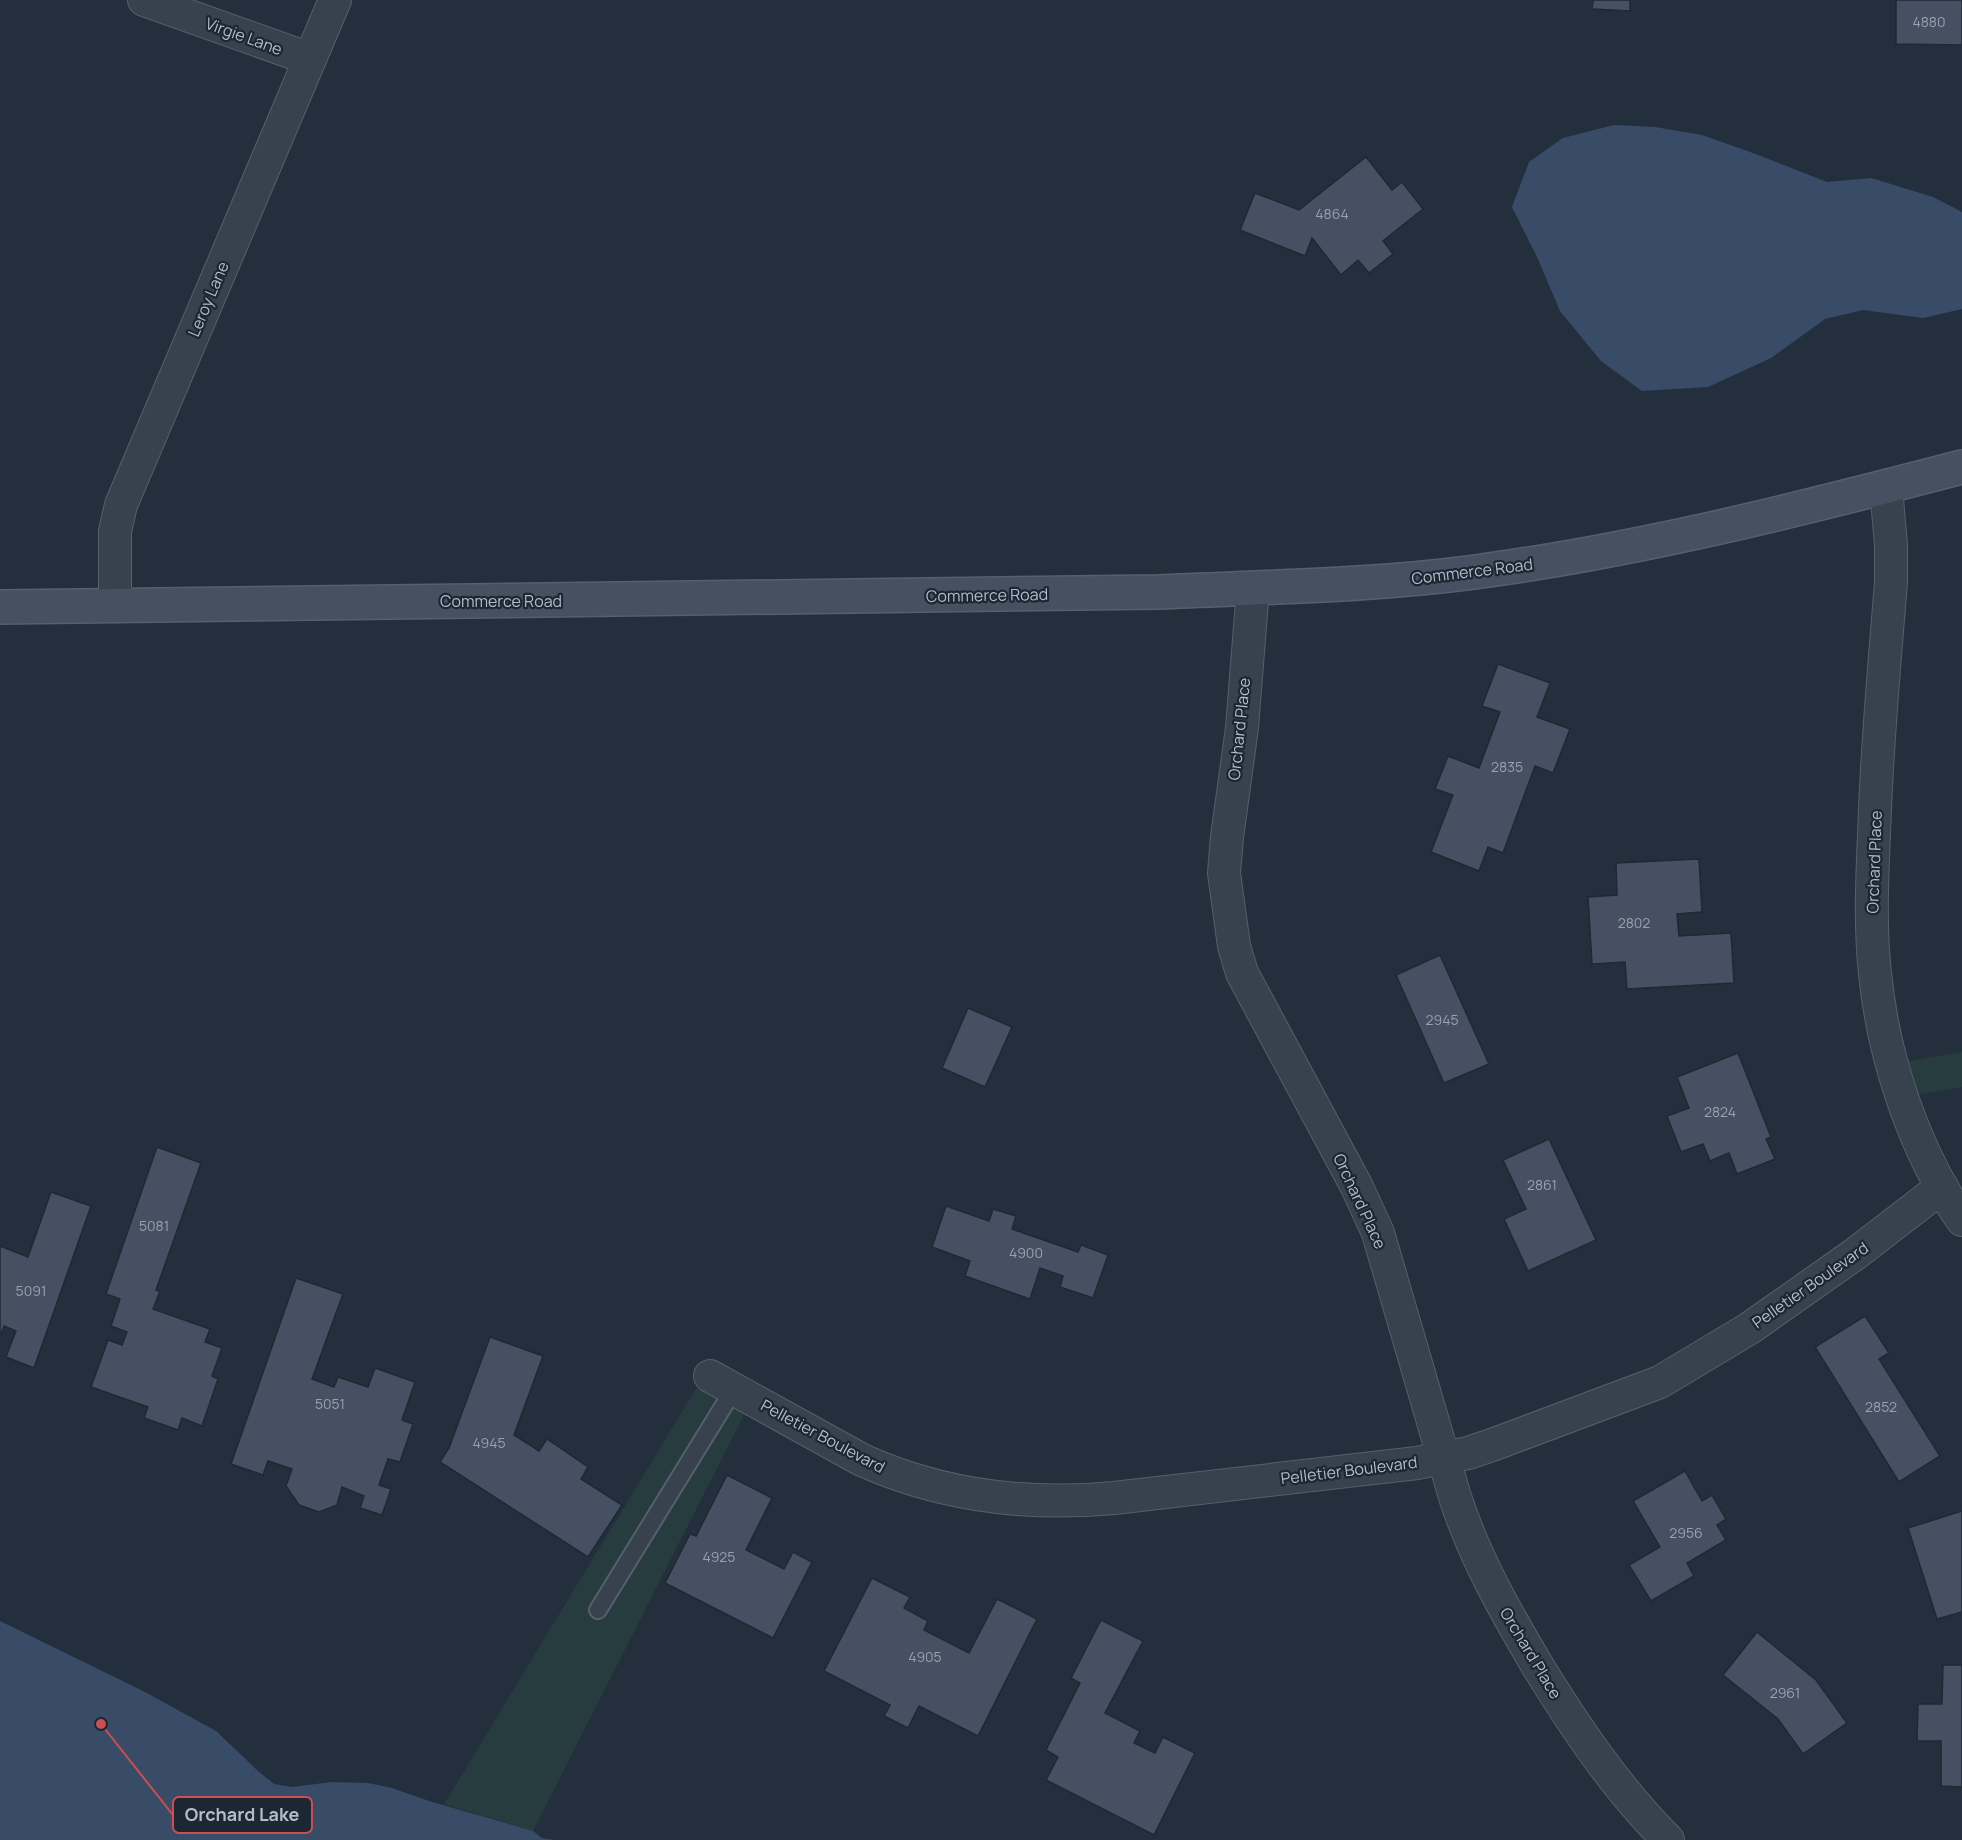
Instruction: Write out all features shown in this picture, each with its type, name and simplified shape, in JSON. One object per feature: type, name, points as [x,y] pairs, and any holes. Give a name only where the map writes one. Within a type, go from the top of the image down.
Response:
[{"type":"main road","name":"Commerce Road","points":[[0,606],[1158,592],[1310,587],[1418,578],[1540,562],[1654,542],[1962,467]]},
{"type":"street","name":"Virgie Lane","points":[[144,0],[310,59]]},
{"type":"street","name":"Leroy Lane","points":[[115,605],[115,531],[121,505],[334,0]]},
{"type":"street","name":"Orchard Place","points":[[1886,487],[1891,545],[1891,582],[1874,828],[1872,928],[1875,972],[1894,1072],[1914,1126],[1941,1187],[1962,1220]]},
{"type":"street","name":"Orchard Place","points":[[1253,588],[1242,728],[1225,856],[1226,892],[1234,946],[1242,973],[1357,1187],[1378,1233],[1442,1458],[1461,1516],[1494,1591],[1533,1659],[1578,1729],[1606,1768],[1668,1840]]},
{"type":"street","name":"Pelletier Boulevard","points":[[722,1383],[862,1460],[894,1474],[952,1490],[1014,1499],[1076,1501],[1114,1498],[1442,1458],[1492,1445],[1660,1382],[1750,1328],[1855,1254],[1941,1187]]},
{"type":"lane","points":[[598,1610],[722,1383]]},
{"type":"green space","points":[[1962,1052],[1962,1087],[1916,1095],[1908,1061]]},
{"type":"green space","points":[[700,1382],[747,1409],[533,1831],[444,1804]]},
{"type":"water","points":[[1614,125],[1655,127],[1702,135],[1827,182],[1871,178],[1933,197],[1962,212],[1962,309],[1923,318],[1863,310],[1825,319],[1771,358],[1708,387],[1642,391],[1601,361],[1560,311],[1538,259],[1512,207],[1529,162],[1563,138]]},
{"type":"water","points":[[0,1621],[143,1691],[216,1731],[274,1784],[292,1787],[332,1782],[368,1783],[392,1788],[533,1831],[542,1838],[555,1840],[0,1840]]},
{"type":"building","points":[[1593,0],[1630,0],[1630,11],[1592,9]]},
{"type":"building","points":[[1896,0],[1962,0],[1962,45],[1896,44]]},
{"type":"building","points":[[1366,157],[1392,190],[1402,182],[1423,209],[1383,241],[1393,254],[1369,273],[1358,260],[1341,275],[1312,238],[1305,256],[1240,230],[1255,193],[1299,210]]},
{"type":"building","points":[[1498,664],[1550,683],[1537,717],[1570,729],[1553,773],[1535,766],[1503,853],[1488,847],[1479,871],[1431,852],[1453,795],[1435,789],[1448,756],[1479,768],[1500,712],[1482,706]]},
{"type":"building","points":[[1699,859],[1702,912],[1677,914],[1679,936],[1731,933],[1734,983],[1627,989],[1625,962],[1592,964],[1588,897],[1617,895],[1616,863]]},
{"type":"building","points":[[1440,955],[1489,1064],[1444,1083],[1396,975]]},
{"type":"building","points":[[968,1008],[1012,1027],[985,1087],[942,1068]]},
{"type":"building","points":[[1738,1053],[1771,1137],[1766,1139],[1775,1159],[1737,1174],[1729,1153],[1710,1161],[1703,1144],[1681,1152],[1667,1116],[1689,1108],[1677,1077]]},
{"type":"building","points":[[1549,1139],[1596,1240],[1528,1271],[1504,1219],[1526,1209],[1503,1160]]},
{"type":"building","points":[[157,1147],[201,1163],[156,1290],[160,1291],[153,1309],[210,1329],[205,1342],[222,1348],[212,1376],[218,1379],[202,1426],[182,1418],[178,1430],[144,1418],[148,1407],[91,1387],[108,1340],[122,1345],[127,1332],[111,1326],[120,1299],[106,1294]]},
{"type":"building","points":[[51,1192],[91,1206],[34,1368],[6,1357],[16,1331],[4,1326],[0,1337],[0,1246],[28,1257]]},
{"type":"building","points":[[946,1206],[989,1221],[993,1209],[1016,1216],[1012,1229],[1078,1252],[1081,1245],[1108,1255],[1093,1298],[1060,1287],[1063,1276],[1040,1268],[1030,1299],[965,1276],[970,1261],[932,1247]]},
{"type":"building","points":[[296,1278],[343,1294],[312,1379],[334,1387],[338,1377],[368,1387],[375,1368],[415,1382],[402,1420],[413,1424],[400,1462],[388,1459],[379,1485],[391,1489],[382,1515],[360,1508],[364,1496],[342,1487],[337,1505],[319,1512],[299,1505],[286,1486],[292,1469],[268,1461],[263,1475],[231,1464]]},
{"type":"building","points":[[1865,1316],[1889,1353],[1879,1359],[1940,1456],[1899,1482],[1815,1347]]},
{"type":"building","points":[[490,1337],[543,1356],[514,1435],[539,1451],[547,1439],[588,1467],[581,1479],[622,1505],[588,1557],[440,1462],[449,1448]]},
{"type":"building","points":[[1685,1471],[1702,1501],[1712,1495],[1726,1519],[1717,1525],[1726,1540],[1687,1563],[1694,1576],[1651,1601],[1629,1565],[1660,1547],[1633,1501]]},
{"type":"building","points":[[727,1475],[772,1498],[746,1550],[784,1569],[793,1552],[812,1562],[773,1638],[665,1583],[690,1534],[696,1536]]},
{"type":"building","points":[[1962,1511],[1962,1612],[1937,1619],[1908,1528]]},
{"type":"building","points":[[872,1578],[910,1597],[904,1608],[928,1621],[924,1630],[969,1653],[997,1599],[1037,1619],[978,1736],[919,1706],[908,1728],[884,1716],[890,1705],[824,1671]]},
{"type":"building","points":[[1101,1620],[1143,1641],[1105,1713],[1140,1731],[1134,1743],[1155,1753],[1163,1737],[1195,1753],[1154,1835],[1046,1780],[1058,1757],[1046,1750],[1080,1683],[1071,1678]]},
{"type":"building","points":[[1757,1632],[1816,1680],[1847,1723],[1803,1754],[1778,1719],[1723,1675]]},
{"type":"building","points":[[1943,1665],[1962,1665],[1962,1787],[1941,1786],[1941,1741],[1917,1741],[1918,1704],[1942,1704]]},
{"type":"place","name":"Orchard Lake","points":[[101,1724]]}]
